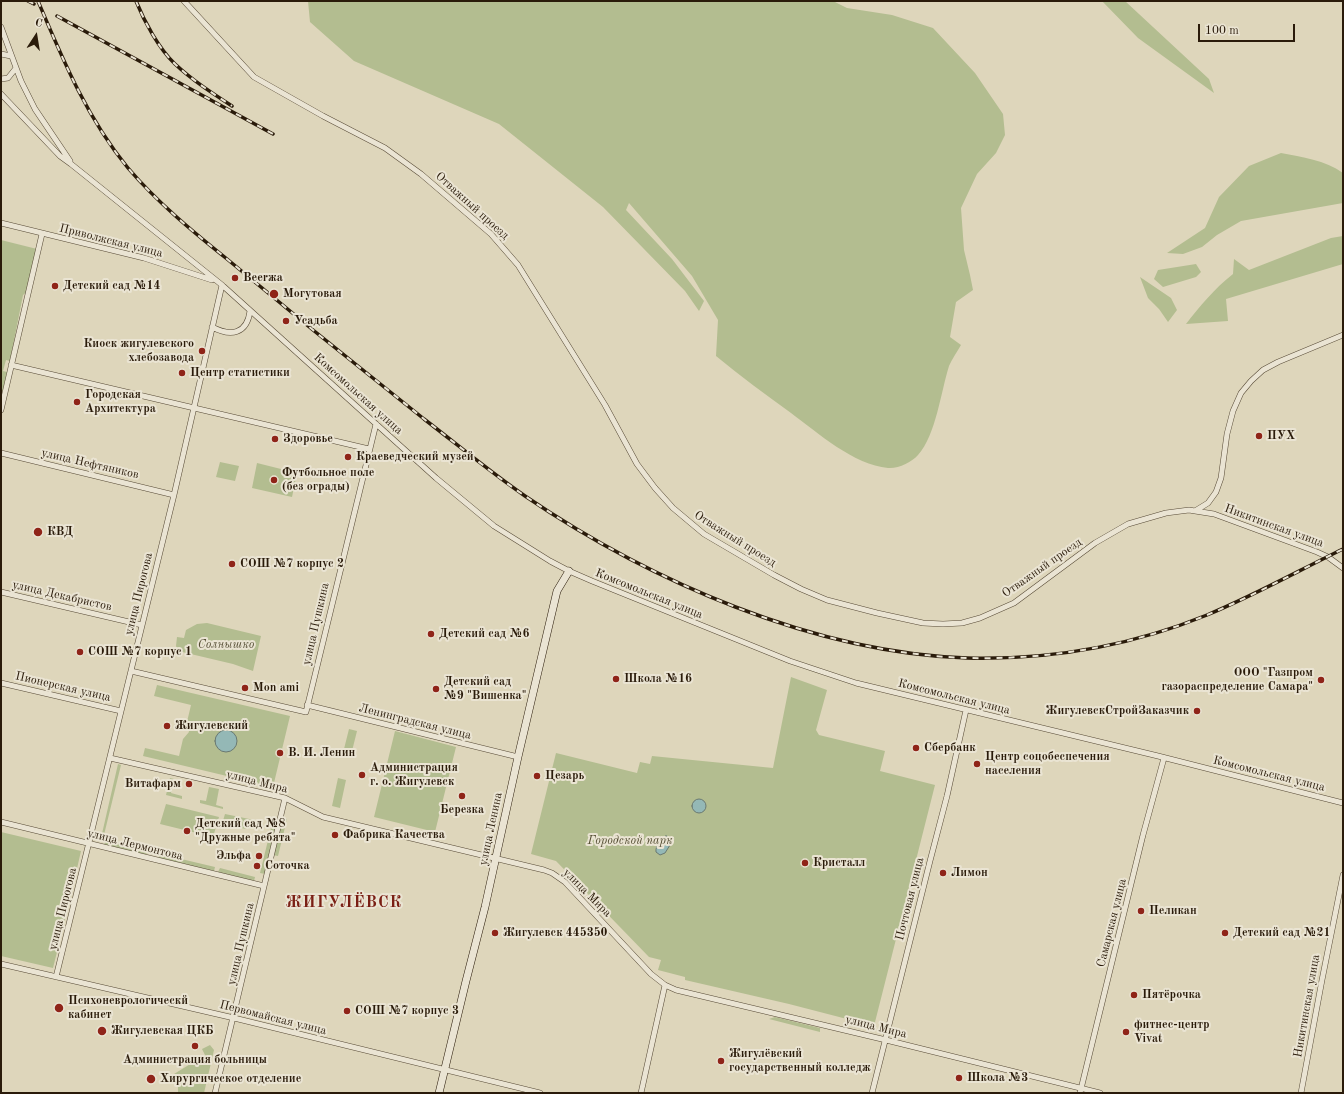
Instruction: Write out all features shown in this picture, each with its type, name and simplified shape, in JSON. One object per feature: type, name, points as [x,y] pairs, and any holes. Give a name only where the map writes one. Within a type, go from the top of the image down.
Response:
[{"type":"street","name":"Отважный проезд","points":[[184,1],[254,77],[323,116],[385,148],[421,174],[490,234],[518,264],[605,405],[637,464],[655,488],[673,508],[704,534],[801,589],[827,600],[902,619],[936,624],[962,623],[980,618],[1014,603],[1095,543],[1128,524],[1166,513],[1189,510],[1195,511]]},
{"type":"street","points":[[1,27],[21,81],[71,164]]},
{"type":"street","points":[[1,54],[11,56]]},
{"type":"street","points":[[1,80],[8,78],[16,68]]},
{"type":"street","name":"Комсомольская улица","points":[[1,94],[60,156],[222,285],[436,478],[494,526],[550,561],[592,581],[679,617],[818,671],[856,683],[1343,803]]},
{"type":"street","name":"Приволжская улица","points":[[1,223],[144,258],[216,281]]},
{"type":"street","points":[[1,410],[42,234]]},
{"type":"street","name":"улица Пирогова","points":[[56,977],[174,494],[222,285]]},
{"type":"street","points":[[212,327],[222,332],[233,332],[243,329],[249,319],[250,311]]},
{"type":"street","points":[[1195,511],[1208,503],[1216,492],[1221,478],[1227,434],[1233,411],[1241,393],[1251,381],[1262,370],[1343,335]]},
{"type":"street","points":[[11,365],[369,449]]},
{"type":"street","name":"улица Пушкина","points":[[131,671],[306,712],[376,424]]},
{"type":"street","name":"улица Нефтяников","points":[[1,453],[174,494]]},
{"type":"street","name":"Никитинская улица","points":[[1195,511],[1214,514],[1317,552],[1328,557],[1343,568]]},
{"type":"street","name":"улица Ленина","points":[[439,1093],[446,1070],[477,940],[557,591],[569,571]]},
{"type":"street","name":"улица Декабристов","points":[[1,592],[142,625]]},
{"type":"street","name":"Пионерская улица","points":[[1,683],[121,711]]},
{"type":"street","name":"Ленинградская улица","points":[[308,706],[518,757]]},
{"type":"street","name":"Почтовая улица","points":[[872,1093],[950,786],[966,710]]},
{"type":"street","name":"улица Мира","points":[[110,758],[285,798],[324,817],[552,873],[565,882],[651,974],[665,986],[676,990],[886,1040],[1080,1091],[1100,1093]]},
{"type":"street","name":"Самарская улица","points":[[1080,1091],[1143,835],[1164,758]]},
{"type":"street","name":"улица Пушкина","points":[[215,1093],[285,798]]},
{"type":"street","name":"улица Лермонтова","points":[[1,822],[264,886]]},
{"type":"street","name":"Никитинская улица","points":[[1301,1093],[1343,875]]},
{"type":"street","name":"Первомайская улица","points":[[1,964],[234,1018],[540,1093]]},
{"type":"street","points":[[641,1093],[665,986]]},
{"type":"green space","points":[[308,1],[833,1],[847,8],[892,15],[933,28],[975,73],[1003,114],[1005,135],[996,153],[977,174],[961,208],[964,250],[973,290],[956,302],[950,337],[961,345],[949,366],[934,425],[918,455],[904,464],[892,468],[875,466],[862,461],[837,447],[734,371],[716,356],[718,320],[692,276],[629,203],[626,210],[672,259],[704,301],[699,311],[685,291],[603,207],[499,124],[354,61],[310,22]]},
{"type":"green space","points":[[1102,1],[1125,1],[1209,79],[1214,93],[1138,38]]},
{"type":"green space","points":[[1281,153],[1321,162],[1343,173],[1343,203],[1241,221],[1217,235],[1202,247],[1183,254],[1167,253],[1205,228],[1219,197],[1249,166]]},
{"type":"green space","points":[[1343,236],[1343,264],[1226,299],[1228,321],[1186,324],[1208,298],[1233,274],[1234,259],[1249,270],[1331,238]]},
{"type":"green space","points":[[1,240],[37,249],[27,292],[23,295],[10,361],[6,360],[3,371],[7,372],[1,398]]},
{"type":"green space","points":[[1196,264],[1201,272],[1196,277],[1163,287],[1154,279],[1158,270]]},
{"type":"green space","points":[[1140,277],[1171,298],[1177,310],[1168,322],[1159,309],[1148,298]]},
{"type":"green space","points":[[220,462],[239,466],[235,481],[216,477]]},
{"type":"green space","name":"Футбольное поле (без ограды)","points":[[257,463],[297,473],[292,497],[252,488]]},
{"type":"green space","name":"Солнышко","points":[[207,623],[261,636],[253,671],[233,664],[178,651],[176,646],[177,637],[184,638],[186,630],[197,624]]},
{"type":"green space","name":"Кристалл","points":[[791,677],[827,690],[816,730],[819,735],[885,751],[880,771],[935,785],[874,1026],[789,1004],[685,980],[685,977],[658,970],[661,960],[649,957],[556,861],[531,854],[556,753],[637,773],[640,762],[650,764],[652,756],[773,768]]},
{"type":"green space","points":[[157,685],[290,716],[273,787],[143,756],[145,748],[179,756],[183,739],[189,732],[187,722],[191,705],[154,696]]},
{"type":"green space","points":[[349,729],[357,731],[351,755],[343,753]]},
{"type":"green space","points":[[395,731],[456,747],[435,832],[374,817]]},
{"type":"green space","points":[[118,764],[121,765],[103,839],[101,838]]},
{"type":"green space","points":[[170,778],[174,779],[171,793],[182,796],[182,799],[166,795]]},
{"type":"green space","points":[[338,778],[346,780],[340,808],[332,806]]},
{"type":"green space","points":[[209,787],[219,789],[216,805],[223,807],[223,809],[200,803],[200,800],[206,801]]},
{"type":"green space","points":[[166,804],[219,817],[213,837],[160,824]]},
{"type":"green space","points":[[225,814],[259,821],[246,829],[222,824]]},
{"type":"green space","points":[[282,818],[287,819],[278,856],[273,855]]},
{"type":"green space","points":[[272,824],[277,825],[265,874],[260,873]]},
{"type":"green space","points":[[1,832],[81,851],[70,899],[67,901],[64,916],[65,920],[53,968],[1,956]]},
{"type":"green space","points":[[105,841],[147,851],[146,855],[104,845]]},
{"type":"green space","points":[[160,854],[215,867],[214,871],[159,858]]},
{"type":"green space","points":[[220,868],[255,877],[254,881],[218,872]]},
{"type":"green space","points":[[775,1017],[820,1028],[820,1032],[769,1019]]},
{"type":"green space","points":[[210,1045],[214,1050],[204,1093],[178,1093],[178,1081],[174,1074],[205,1055],[202,1049]]},
{"type":"water","points":[[226,730],[234,733],[237,741],[234,749],[226,752],[218,749],[215,741],[218,733]]},
{"type":"water","points":[[696,799],[702,799],[706,803],[706,809],[702,813],[696,813],[692,809],[692,803]]},
{"type":"water","points":[[666,836],[670,839],[670,845],[665,853],[660,855],[656,852],[656,848],[660,841]]},
{"type":"railway","points":[[28,1],[34,4]]},
{"type":"railway","points":[[38,1],[77,88],[88,109],[113,149],[139,181],[188,227],[424,419],[525,496],[574,527],[625,556],[679,583],[736,607],[793,627],[851,643],[909,653],[967,658],[1028,656],[1089,649],[1119,643],[1178,626],[1241,600],[1343,549]]},
{"type":"railway","points":[[136,1],[152,34],[169,58],[195,81],[232,106]]},
{"type":"railway","points":[[57,16],[273,134]]},
{"type":"place","name":"Beerжа","points":[[235,278]]},
{"type":"place","name":"Детский сад №14","points":[[55,286]]},
{"type":"place","name":"Могутовая","points":[[274,294]]},
{"type":"place","name":"Усадьба","points":[[286,321]]},
{"type":"place","name":"Киоск жигулевского хлебозавода","points":[[202,351]]},
{"type":"place","name":"Центр статистики","points":[[182,373]]},
{"type":"place","name":"Городская Архитектура","points":[[77,402]]},
{"type":"place","name":"ПУХ","points":[[1259,436]]},
{"type":"place","name":"Здоровье","points":[[275,439]]},
{"type":"place","name":"Краеведческий музей","points":[[348,457]]},
{"type":"place","name":"Футбольное поле (без ограды)","points":[[274,480]]},
{"type":"place","name":"КВД","points":[[38,532]]},
{"type":"place","name":"СОШ №7 корпус 2","points":[[232,564]]},
{"type":"place","name":"Детский сад №6","points":[[431,634]]},
{"type":"place","name":"СОШ №7 корпус 1","points":[[80,652]]},
{"type":"place","name":"Школа №16","points":[[616,679]]},
{"type":"place","name":"ООО \"Газпром газораспределение Самара\"","points":[[1321,680]]},
{"type":"place","name":"Mon ami","points":[[245,688]]},
{"type":"place","name":"Детский сад №9 \"Вишенка\"","points":[[436,689]]},
{"type":"place","name":"ЖигулевскСтройЗаказчик","points":[[1197,711]]},
{"type":"place","name":"Жигулевский","points":[[167,726]]},
{"type":"place","name":"Сбербанк","points":[[916,748]]},
{"type":"place","name":"В. И. Ленин","points":[[280,753]]},
{"type":"place","name":"Центр соцобеспечения населения","points":[[977,764]]},
{"type":"place","name":"Администрация г. о. Жигулевск","points":[[362,775]]},
{"type":"place","name":"Цезарь","points":[[537,776]]},
{"type":"place","name":"Витафарм","points":[[189,784]]},
{"type":"place","name":"Березка","points":[[462,796]]},
{"type":"place","name":"Детский сад №8 \"Дружные ребята\"","points":[[187,831]]},
{"type":"place","name":"Фабрика Качества","points":[[335,835]]},
{"type":"place","name":"Эльфа","points":[[259,856]]},
{"type":"place","name":"Кристалл","points":[[805,863]]},
{"type":"place","name":"Соточка","points":[[257,866]]},
{"type":"place","name":"Лимон","points":[[943,873]]},
{"type":"place","name":"Пеликан","points":[[1141,911]]},
{"type":"place","name":"Жигулевск 445350","points":[[495,933]]},
{"type":"place","name":"Детский сад №21","points":[[1225,933]]},
{"type":"place","name":"Пятёрочка","points":[[1134,995]]},
{"type":"place","name":"Психоневрологическй кабинет","points":[[59,1008]]},
{"type":"place","name":"СОШ №7 корпус 3","points":[[347,1011]]},
{"type":"place","name":"Жигулевская ЦКБ","points":[[102,1031]]},
{"type":"place","name":"фитнес-центр Vivat","points":[[1126,1032]]},
{"type":"place","name":"Администрация больницы","points":[[195,1046]]},
{"type":"place","name":"Жигулёвский государственный колледж","points":[[721,1061]]},
{"type":"place","name":"Школа №3","points":[[959,1078]]},
{"type":"place","name":"Хирургическое отделение","points":[[151,1079]]},
{"type":"district","name":"ЖИГУЛЁВСК","points":[[344,903]]},
{"type":"park label","name":"Городской парк","points":[[630,841]]}]
